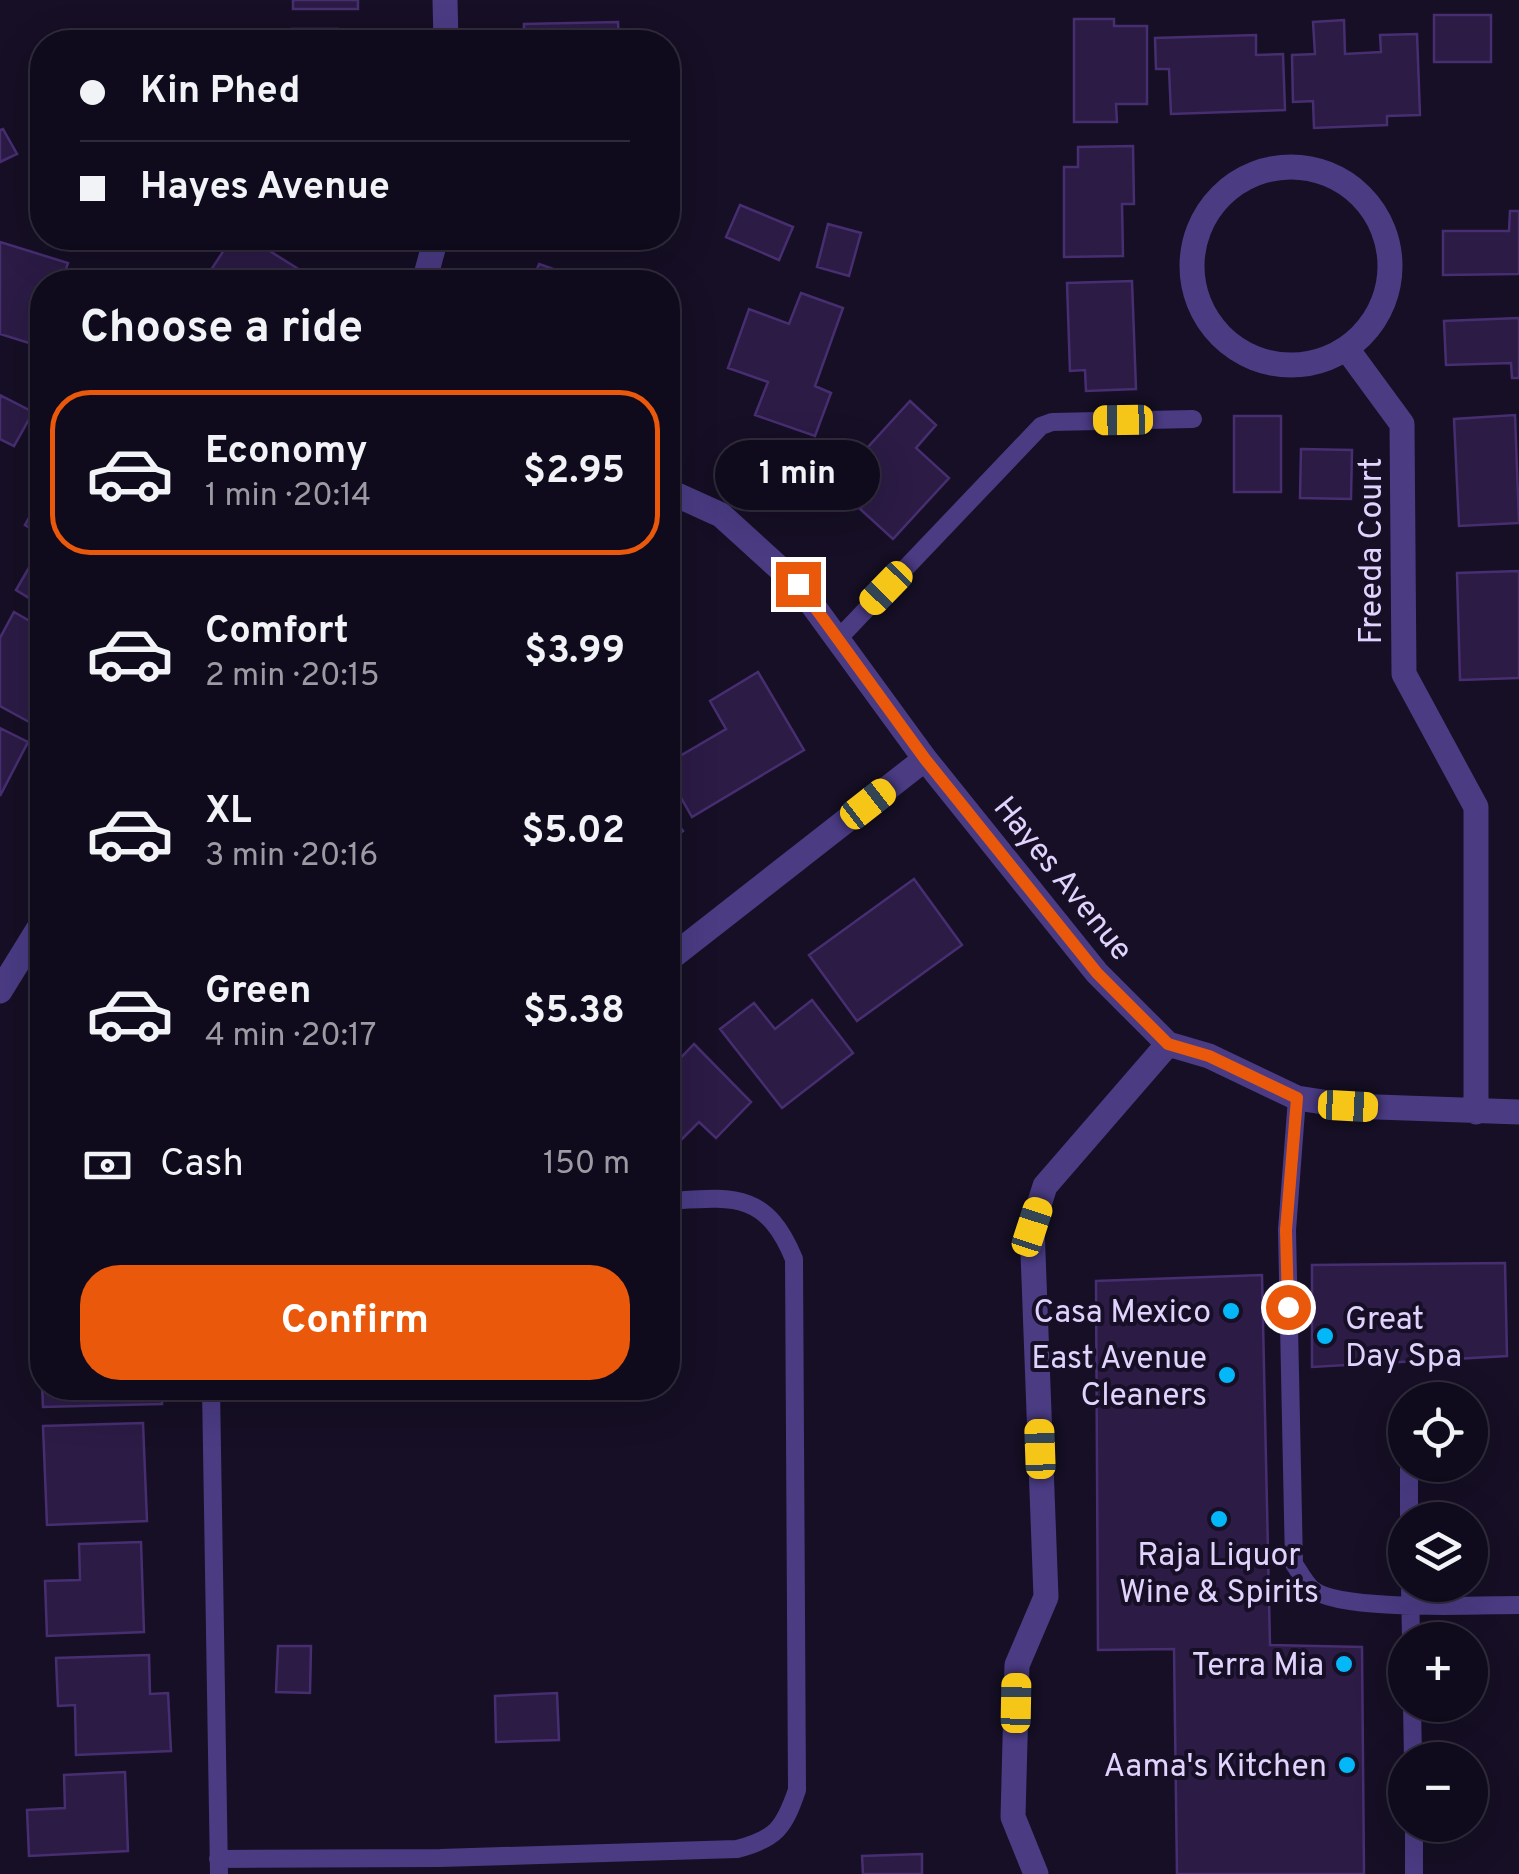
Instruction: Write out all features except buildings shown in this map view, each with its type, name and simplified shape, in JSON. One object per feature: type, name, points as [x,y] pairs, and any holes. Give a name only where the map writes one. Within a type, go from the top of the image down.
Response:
[{"type":"street","points":[[444,0],[445,30]]},
{"type":"street","points":[[1292,166],[1324,171],[1351,186],[1373,209],[1387,238],[1390,268],[1385,300],[1370,327],[1347,349],[1316,362],[1282,365],[1249,357],[1221,337],[1202,309],[1192,276],[1194,242],[1208,211],[1231,186],[1261,170],[1292,166]]},
{"type":"street","name":"Freeda Court","points":[[1347,349],[1402,424],[1404,674],[1476,806],[1476,1112]]},
{"type":"street","name":"Hayes Avenue","points":[[680,496],[722,515],[798,584],[925,759],[1097,973],[1168,1044],[1209,1056],[1297,1098],[1348,1106],[1519,1112]]},
{"type":"street","points":[[680,951],[925,759]]},
{"type":"street","points":[[0,991],[30,942]]},
{"type":"street","points":[[1036,1874],[1014,1817],[1017,1665],[1046,1597],[1032,1227],[1045,1186],[1168,1044]]},
{"type":"lane","points":[[838,639],[1041,426],[1052,422],[1193,419]]},
{"type":"lane","points":[[1297,1098],[1286,1230],[1294,1564],[1312,1590],[1334,1599],[1410,1605],[1519,1605]]},
{"type":"lane","points":[[211,1400],[219,1867],[441,1866],[736,1849],[766,1842],[787,1819],[797,1790],[794,1259],[784,1233],[769,1214],[751,1202],[680,1200]]},
{"type":"lane","points":[[1410,1605],[1410,1622]]},
{"type":"lane","points":[[1414,1842],[1414,1874]]},
{"type":"place","name":"Casa Mexico","points":[[1231,1311]]},
{"type":"place","name":"Great Day Spa","points":[[1325,1336]]},
{"type":"place","name":"East Avenue Cleaners","points":[[1227,1375]]},
{"type":"place","name":"Raja Liquor Wine & Spirits","points":[[1219,1519]]},
{"type":"place","name":"Terra Mia","points":[[1344,1664]]},
{"type":"place","name":"Aama's Kitchen","points":[[1347,1765]]},
{"type":"route","points":[[798,584],[925,759],[1097,973],[1168,1044],[1209,1056],[1297,1098],[1286,1230],[1288,1307]]}]
